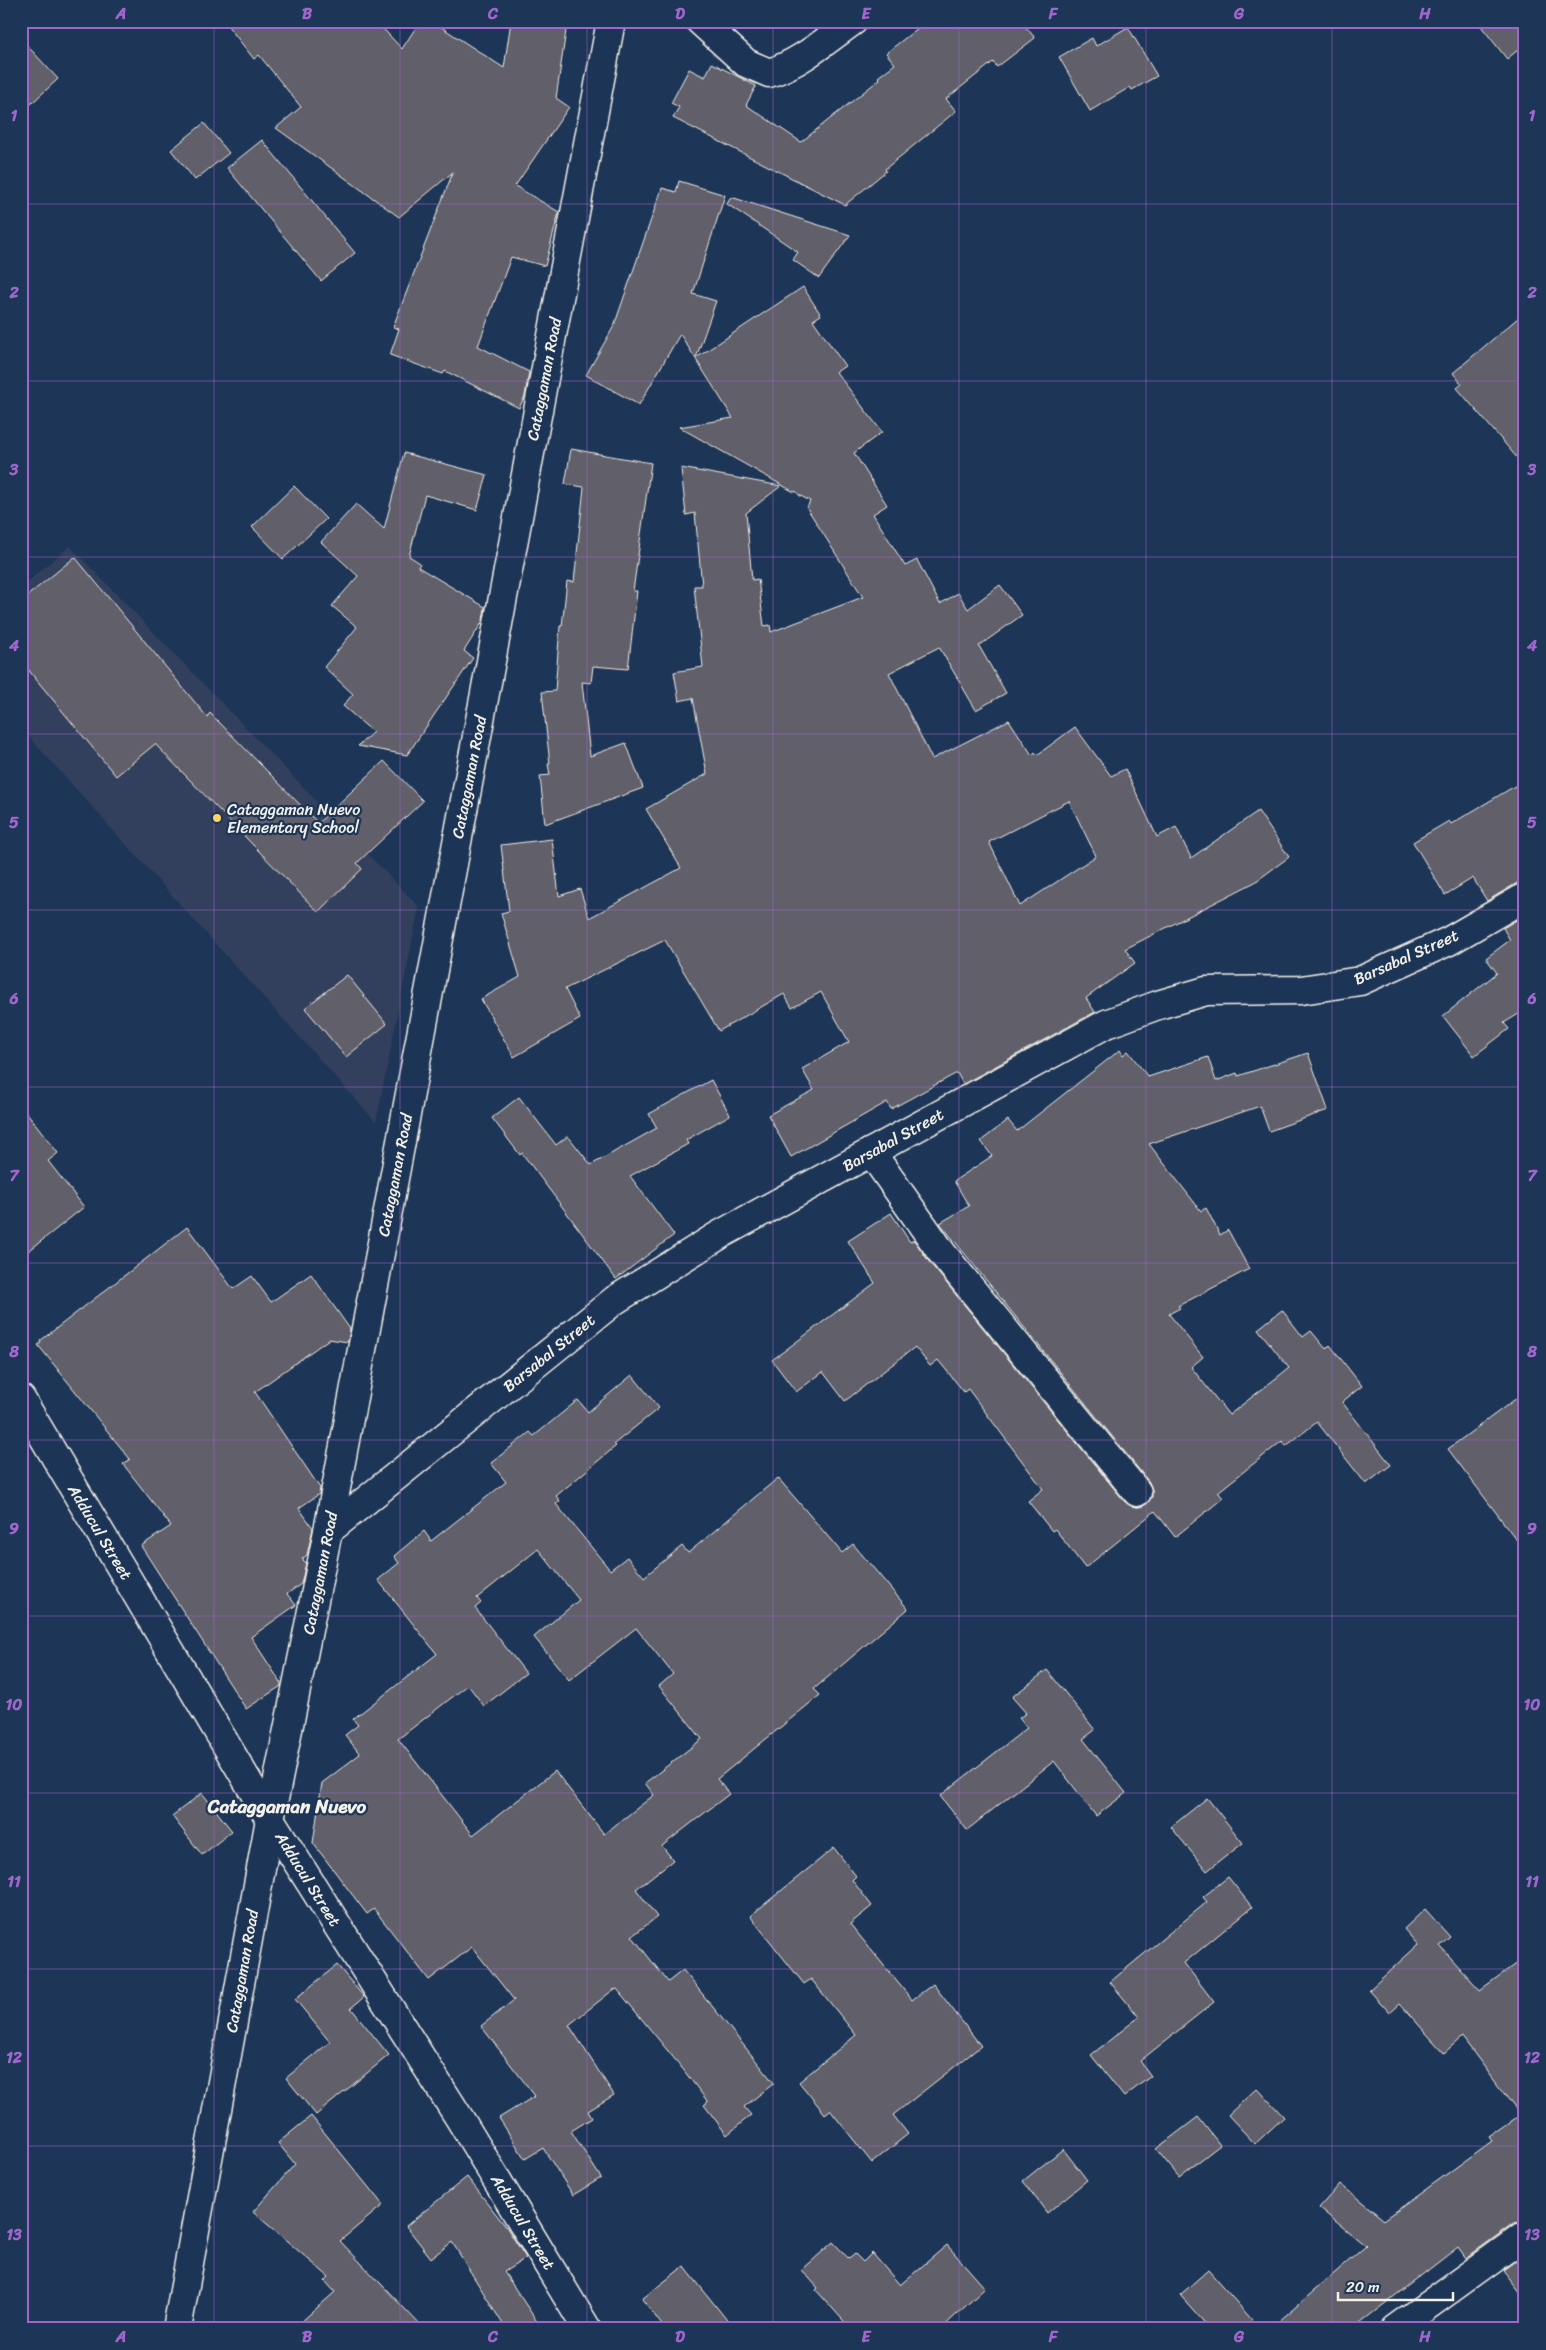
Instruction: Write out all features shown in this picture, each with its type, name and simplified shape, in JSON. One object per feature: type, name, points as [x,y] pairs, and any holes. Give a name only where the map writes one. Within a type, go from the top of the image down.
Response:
[{"type":"street","name":"Cataggaman Road","points":[[177,2329],[270,1818],[328,1531],[611,21]]},
{"type":"street","points":[[700,21],[746,63],[769,73],[785,68],[853,21]]},
{"type":"street","name":"Barsabal Street","points":[[328,1531],[615,1300],[722,1234],[1106,1024],[1158,1005],[1206,991],[1301,990],[1360,981],[1449,941],[1525,897]]},
{"type":"street","points":[[871,1152],[942,1253],[1137,1492]]},
{"type":"street","name":"Adducul Street","points":[[21,1399],[270,1818],[460,2119],[588,2329]]},
{"type":"street","points":[[1395,2329],[1525,2235]]},
{"type":"shaded area","name":"Cataggaman Nuevo Elementary School","points":[[70,546],[419,907],[376,1122],[21,728],[21,587]]},
{"type":"building","points":[[224,21],[376,21],[402,49],[420,21],[432,21],[504,68],[511,21],[550,21],[567,24],[556,98],[569,107],[515,186],[559,212],[545,266],[511,257],[478,346],[529,372],[525,396],[519,408],[445,371],[443,374],[390,355],[399,329],[393,327],[453,172],[399,217],[276,128],[301,107],[259,55],[254,59]]},
{"type":"building","points":[[927,21],[1021,21],[1035,38],[997,67],[993,62],[946,99],[956,111],[885,169],[886,171],[845,205],[673,118],[679,107],[671,103],[689,69],[705,77],[712,63],[756,86],[746,105],[801,142],[880,79],[878,77],[895,64],[886,53]]},
{"type":"building","points":[[1477,21],[1525,21],[1525,44],[1507,59]]},
{"type":"building","points":[[1128,27],[1157,76],[1132,90],[1130,87],[1090,111],[1059,57],[1092,38],[1096,46]]},
{"type":"building","points":[[21,39],[58,79],[21,113]]},
{"type":"building","points":[[204,123],[229,153],[195,180],[171,150]]},
{"type":"building","points":[[262,140],[355,253],[321,281],[227,168]]},
{"type":"building","points":[[679,181],[725,195],[693,294],[716,301],[696,358],[803,287],[821,315],[813,320],[845,366],[836,372],[882,432],[854,453],[887,505],[873,514],[905,566],[917,560],[940,604],[958,593],[968,609],[1000,585],[1022,615],[979,646],[1006,693],[976,710],[939,647],[889,673],[932,759],[1009,720],[1032,755],[1035,752],[1037,755],[1075,727],[1111,776],[1125,769],[1157,837],[1176,827],[1191,858],[1258,811],[1289,857],[1255,882],[1125,949],[1135,963],[1086,998],[1095,1012],[963,1084],[957,1073],[891,1109],[887,1102],[791,1157],[768,1115],[814,1090],[802,1069],[849,1042],[821,992],[792,1008],[784,994],[719,1031],[665,940],[565,989],[580,1019],[514,1057],[481,999],[520,977],[501,913],[509,911],[501,845],[552,839],[559,896],[580,889],[589,918],[681,868],[646,809],[707,774],[693,698],[679,701],[674,672],[703,667],[694,586],[702,586],[695,513],[686,515],[681,468],[781,486],[746,513],[752,580],[758,579],[764,626],[770,625],[771,632],[863,597],[807,508],[810,501],[799,495],[796,491],[794,492],[679,427],[733,418],[680,334],[639,405],[586,375],[614,326],[662,188],[676,192]],"holes":[[[1069,801],[1096,856],[1020,906],[989,842]]]},
{"type":"building","points":[[731,197],[850,235],[819,278],[793,260],[798,252],[727,204]]},
{"type":"building","points":[[1525,312],[1525,467],[1457,388],[1462,384],[1453,373]]},
{"type":"building","points":[[571,449],[651,463],[633,591],[637,591],[628,669],[593,666],[591,683],[582,682],[590,756],[626,743],[643,788],[545,824],[540,776],[550,775],[548,764],[550,764],[542,692],[555,691],[560,626],[562,626],[567,581],[574,582],[584,487],[565,484]]},
{"type":"building","points":[[404,453],[487,475],[477,510],[425,495],[409,556],[420,563],[418,567],[485,607],[483,621],[464,651],[473,658],[407,755],[358,746],[373,732],[343,706],[353,694],[324,667],[357,627],[332,606],[358,576],[321,542],[356,504],[384,529]]},
{"type":"building","points":[[294,486],[326,519],[283,559],[252,527]]},
{"type":"building","points":[[75,557],[207,717],[210,713],[318,823],[384,761],[423,801],[357,863],[362,869],[318,912],[155,744],[116,776],[21,661],[21,601]]},
{"type":"building","points":[[1525,780],[1525,881],[1517,883],[1487,901],[1473,878],[1445,895],[1413,842],[1449,821],[1451,824]]},
{"type":"building","points":[[1525,915],[1525,1010],[1504,1023],[1509,1029],[1474,1056],[1443,1016],[1497,973],[1486,958],[1510,940],[1503,928]]},
{"type":"building","points":[[347,975],[387,1024],[346,1057],[305,1008]]},
{"type":"building","points":[[1120,1050],[1123,1055],[1128,1051],[1148,1077],[1208,1057],[1216,1081],[1237,1073],[1238,1076],[1308,1053],[1328,1110],[1269,1131],[1260,1106],[1149,1144],[1201,1211],[1206,1208],[1220,1235],[1228,1230],[1249,1269],[1178,1306],[1180,1308],[1169,1314],[1203,1357],[1191,1367],[1229,1415],[1289,1368],[1258,1329],[1282,1310],[1303,1337],[1311,1331],[1326,1349],[1330,1345],[1362,1386],[1342,1402],[1391,1465],[1366,1484],[1317,1422],[1286,1446],[1282,1441],[1218,1492],[1223,1498],[1175,1537],[1155,1511],[1085,1568],[1055,1529],[1052,1531],[1028,1501],[1043,1489],[968,1389],[964,1392],[938,1360],[930,1366],[915,1347],[845,1401],[823,1372],[796,1392],[772,1360],[875,1283],[848,1241],[891,1213],[910,1242],[914,1240],[930,1263],[1125,1502],[1131,1506],[1139,1507],[1147,1504],[1152,1497],[1149,1482],[940,1223],[969,1206],[954,1181],[992,1156],[981,1141],[1008,1120],[1017,1131]]},
{"type":"building","points":[[711,1080],[730,1115],[686,1140],[688,1144],[630,1176],[674,1235],[616,1279],[522,1153],[520,1155],[492,1118],[519,1097],[556,1145],[568,1136],[591,1165],[657,1128],[649,1114]]},
{"type":"building","points":[[21,1105],[58,1153],[48,1161],[84,1207],[21,1257]]},
{"type":"building","points":[[187,1227],[233,1289],[252,1276],[271,1302],[311,1274],[350,1329],[348,1342],[329,1339],[255,1392],[320,1488],[319,1494],[299,1508],[313,1528],[307,1555],[302,1559],[306,1563],[301,1584],[287,1594],[296,1605],[251,1637],[281,1683],[281,1686],[246,1709],[141,1546],[171,1526],[123,1464],[130,1459],[38,1345],[41,1343],[40,1341]]},
{"type":"building","points":[[632,1375],[659,1408],[614,1444],[616,1446],[556,1496],[560,1501],[556,1504],[610,1570],[627,1557],[644,1577],[682,1546],[688,1553],[778,1478],[842,1553],[853,1544],[908,1609],[814,1689],[820,1695],[717,1779],[729,1794],[662,1846],[673,1860],[636,1889],[657,1917],[632,1936],[668,1982],[683,1970],[774,2083],[744,2107],[751,2115],[727,2135],[704,2105],[708,2102],[682,2068],[617,1989],[613,1990],[569,2025],[614,2095],[588,2111],[592,2118],[571,2131],[601,2178],[573,2195],[543,2148],[525,2159],[499,2118],[535,2096],[481,2026],[514,2000],[472,1947],[429,1980],[374,1909],[367,1914],[313,1843],[322,1783],[360,1754],[345,1735],[358,1725],[353,1719],[437,1654],[378,1580],[399,1563],[394,1556],[424,1531],[431,1541],[506,1482],[491,1463],[530,1432],[534,1436],[578,1400],[588,1412]],"holes":[[[538,1549],[579,1600],[534,1637],[569,1680],[636,1628],[673,1674],[659,1686],[702,1739],[645,1783],[654,1795],[604,1834],[555,1771],[473,1835],[398,1739],[468,1685],[484,1706],[526,1673],[475,1608],[481,1603],[477,1598]]]},
{"type":"building","points":[[1525,1392],[1525,1551],[1448,1449]]},
{"type":"building","points":[[1047,1670],[1095,1730],[1083,1739],[1126,1793],[1096,1816],[1054,1761],[967,1830],[940,1796],[1027,1728],[1019,1718],[1026,1713],[1012,1697]]},
{"type":"building","points":[[202,1793],[232,1831],[202,1855],[172,1816]]},
{"type":"building","points":[[1207,1798],[1243,1843],[1207,1871],[1171,1827]]},
{"type":"building","points":[[834,1848],[856,1876],[852,1880],[872,1906],[850,1924],[912,2000],[933,1984],[981,2046],[893,2115],[908,2134],[872,2163],[830,2110],[825,2114],[799,2082],[856,2035],[811,1979],[804,1984],[750,1916]]},
{"type":"building","points":[[1228,1877],[1252,1907],[1184,1963],[1214,2002],[1140,2061],[1151,2076],[1124,2097],[1091,2055],[1139,2017],[1110,1982],[1207,1902],[1203,1897]]},
{"type":"building","points":[[1425,1909],[1450,1937],[1440,1946],[1480,1990],[1525,1957],[1525,2220],[1516,2222],[1466,2258],[1458,2247],[1352,2329],[1270,2329],[1366,2246],[1319,2208],[1340,2184],[1384,2220],[1492,2141],[1489,2137],[1520,2115],[1462,2037],[1444,2053],[1400,2004],[1390,2013],[1369,1990],[1418,1945],[1404,1929]]},
{"type":"building","points":[[337,1965],[364,1997],[351,2008],[389,2055],[316,2115],[286,2078],[330,2042],[295,1999]]},
{"type":"building","points":[[1257,2088],[1284,2117],[1255,2144],[1228,2115]]},
{"type":"building","points":[[311,2116],[383,2205],[340,2241],[424,2329],[293,2329],[335,2292],[325,2281],[329,2277],[253,2212],[295,2164],[278,2143]]},
{"type":"building","points":[[1198,2117],[1220,2145],[1179,2177],[1156,2149]]},
{"type":"building","points":[[1063,2149],[1087,2180],[1047,2213],[1023,2181]]},
{"type":"building","points":[[467,2177],[507,2228],[526,2258],[504,2272],[542,2329],[506,2329],[452,2242],[431,2258],[406,2226]]},
{"type":"building","points":[[833,2242],[849,2259],[855,2254],[863,2262],[872,2253],[900,2285],[947,2245],[985,2288],[941,2329],[851,2329],[816,2290],[818,2288],[802,2270]]},
{"type":"building","points":[[1525,2254],[1525,2298],[1503,2270]]},
{"type":"building","points":[[684,2266],[734,2329],[665,2329],[642,2299]]},
{"type":"building","points":[[1208,2270],[1260,2329],[1210,2329],[1180,2295]]},
{"type":"place","name":"Cataggaman Nuevo Elementary School","points":[[217,818]]},
{"type":"district","name":"Cataggaman Nuevo","points":[[287,1806]]}]
